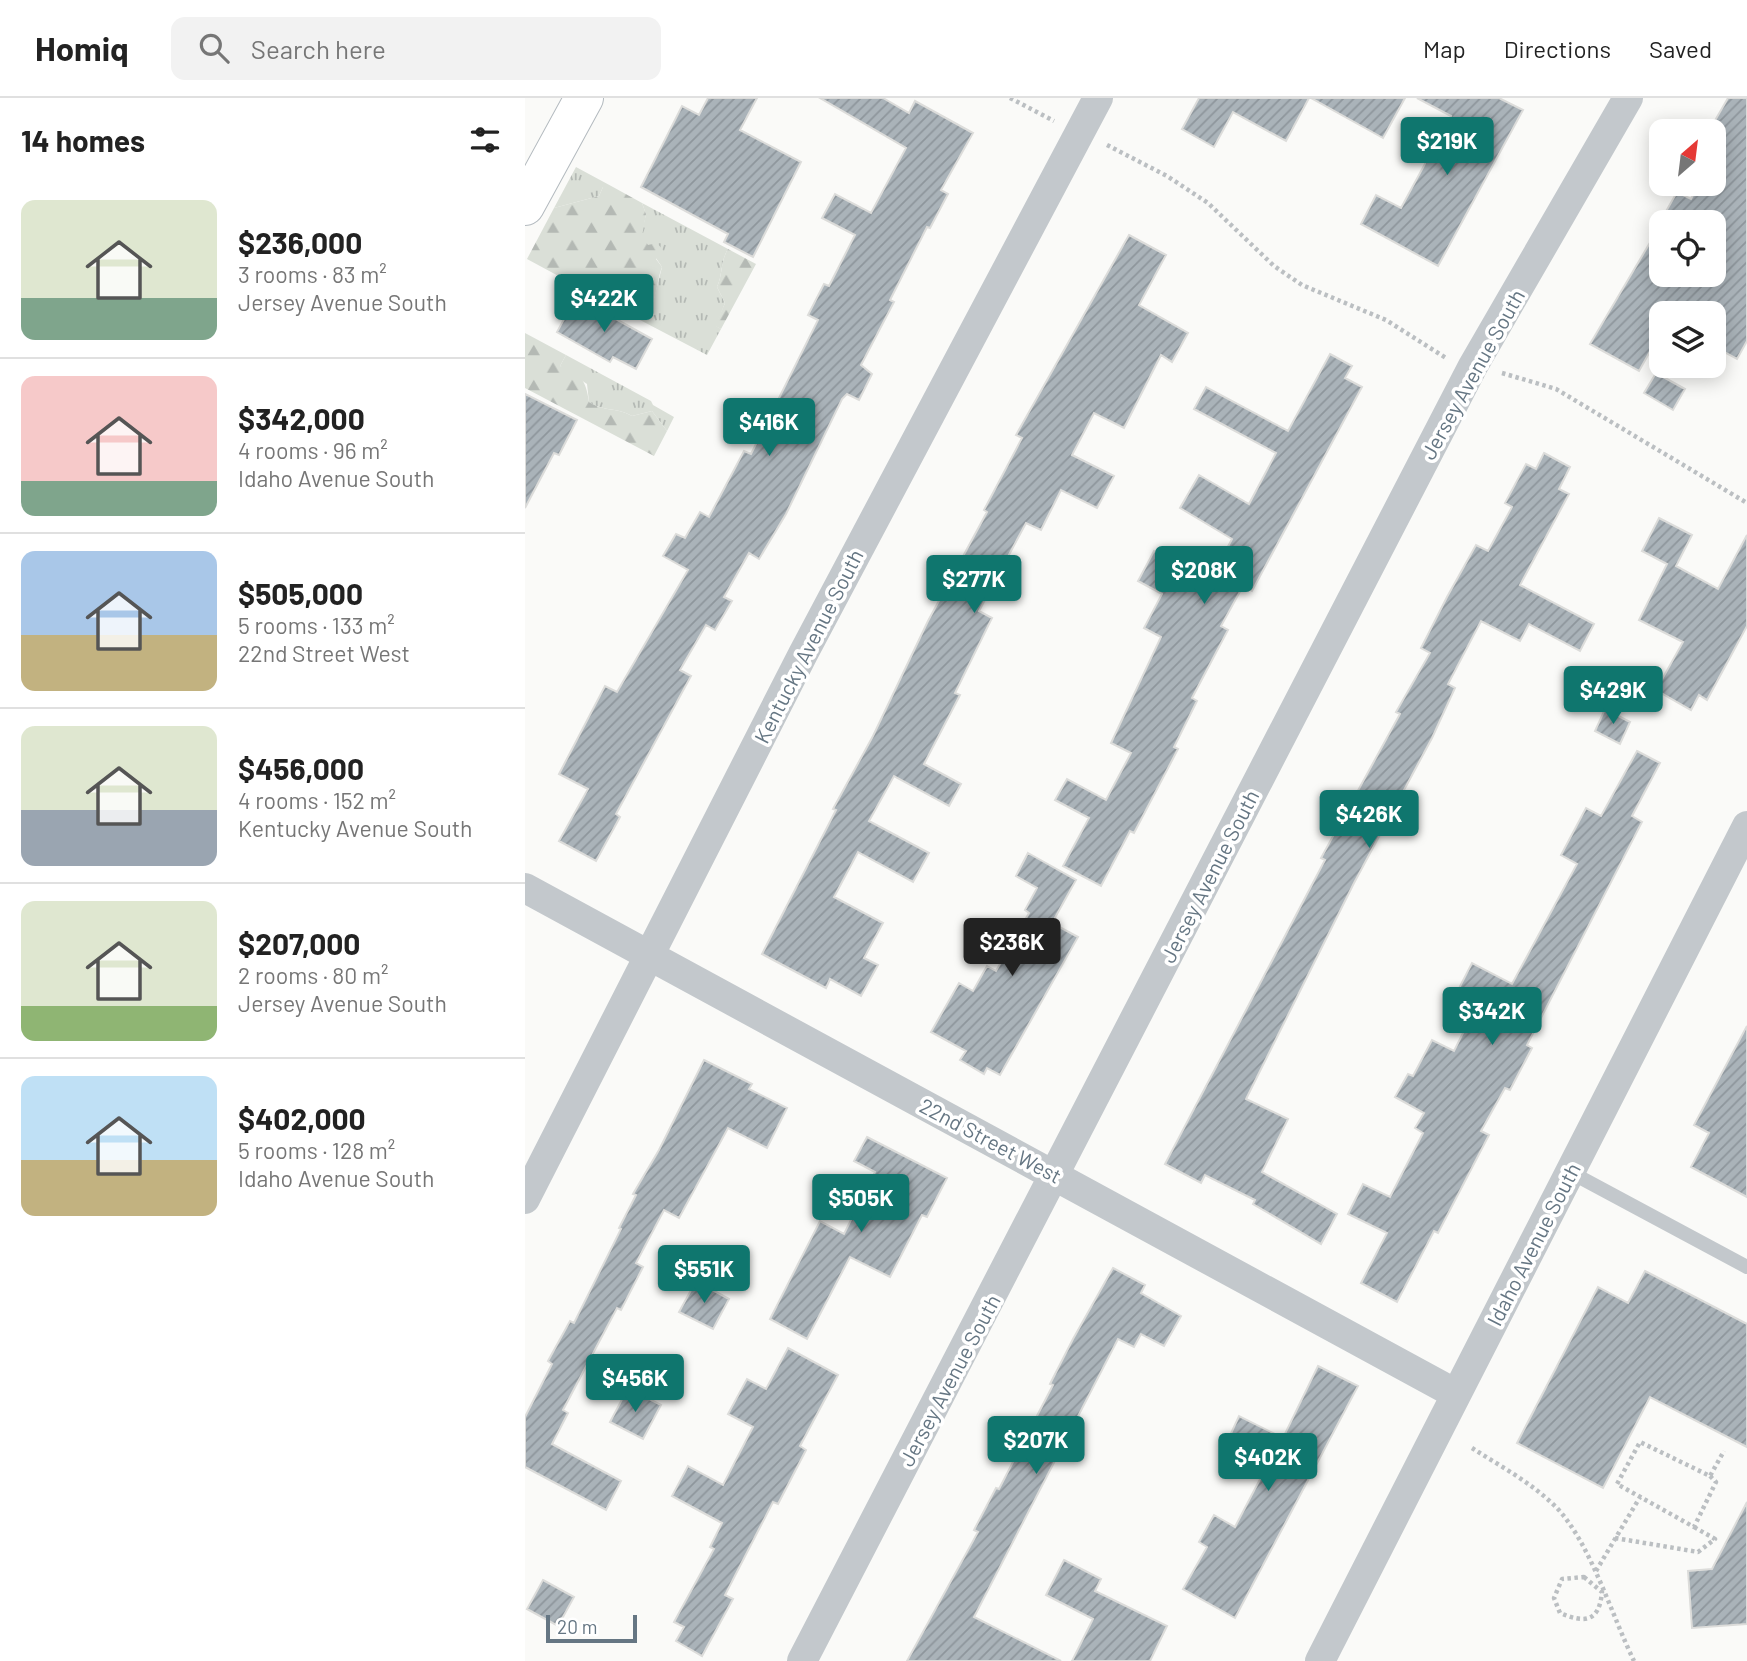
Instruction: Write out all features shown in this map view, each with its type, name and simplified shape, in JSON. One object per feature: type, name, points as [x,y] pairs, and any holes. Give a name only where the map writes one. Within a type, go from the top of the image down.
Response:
[{"type":"main road","points":[[525,206],[584,98]]},
{"type":"street","name":"Kentucky Avenue South","points":[[525,1199],[809,642],[1098,98]]},
{"type":"street","name":"Jersey Avenue South","points":[[802,1661],[1473,366],[1628,98]]},
{"type":"street","name":"Idaho Avenue South","points":[[1320,1661],[1747,827]]},
{"type":"street","name":"22nd Street West","points":[[525,888],[1456,1394]]},
{"type":"lane","points":[[1570,1172],[1747,1266]]},
{"type":"path","points":[[1010,98],[1060,124]]},
{"type":"path","points":[[1097,140],[1167,176],[1208,203],[1274,266],[1302,285],[1386,320],[1451,361]]},
{"type":"path","points":[[1492,370],[1556,389],[1747,503]]},
{"type":"path","points":[[1615,1538],[1698,1552],[1715,1539],[1617,1484],[1640,1442],[1710,1476],[1716,1482],[1694,1527]]},
{"type":"path","points":[[1472,1448],[1529,1485],[1557,1508],[1596,1571],[1602,1592],[1634,1661]]},
{"type":"path","points":[[1710,1476],[1724,1451]]},
{"type":"path","points":[[1596,1571],[1640,1497]]},
{"type":"path","points":[[1584,1577],[1602,1592],[1601,1603],[1592,1617],[1580,1621],[1560,1613],[1554,1598],[1562,1579],[1584,1577]]},
{"type":"green space","points":[[576,167],[613,187],[603,187],[599,196],[554,208]]},
{"type":"green space","points":[[603,187],[613,187],[642,203],[646,214],[642,236],[648,245],[657,243],[663,250],[656,259],[662,267],[653,303],[640,320],[527,259],[554,208],[599,196]]},
{"type":"green space","points":[[642,203],[728,249],[717,287],[725,303],[716,326],[721,329],[707,355],[640,320],[650,314],[662,267],[641,236],[646,214]]},
{"type":"green space","points":[[728,249],[756,264],[721,329],[715,326],[725,303],[717,287]]},
{"type":"green space","points":[[525,333],[566,355],[560,366],[581,379],[589,402],[632,416],[652,411],[667,431],[654,456],[525,388]]},
{"type":"green space","points":[[566,355],[651,401],[653,405],[674,417],[667,431],[652,411],[632,416],[589,402],[587,384],[560,366]]},
{"type":"building","points":[[708,98],[757,98],[740,130],[801,162],[753,257],[724,242],[728,234],[641,187],[682,106],[699,115]]},
{"type":"building","points":[[820,98],[883,98],[909,113],[915,101],[973,133],[941,190],[948,194],[930,228],[927,227],[890,300],[894,302],[861,365],[872,374],[859,400],[847,394],[842,399],[786,514],[759,559],[749,553],[724,597],[732,601],[715,630],[706,625],[680,670],[691,676],[616,814],[620,817],[596,861],[559,841],[588,789],[559,774],[605,686],[617,692],[688,570],[663,556],[676,534],[685,538],[700,512],[709,517],[744,451],[751,454],[818,320],[808,315],[824,284],[829,286],[855,235],[822,218],[835,194],[871,213],[906,148]]},
{"type":"building","points":[[1199,98],[1309,98],[1286,141],[1233,112],[1214,147],[1182,129]]},
{"type":"building","points":[[1311,98],[1405,98],[1383,138]]},
{"type":"building","points":[[1417,98],[1499,98],[1523,110],[1438,266],[1361,224],[1376,195],[1401,208],[1451,116]]},
{"type":"building","points":[[1728,98],[1747,98],[1747,341],[1737,359],[1726,353],[1726,301],[1649,301],[1649,353],[1639,371],[1590,344],[1649,244],[1649,287],[1726,287],[1726,210],[1667,210],[1675,196],[1691,199],[1693,196],[1726,196],[1726,119],[1716,119]]},
{"type":"building","points":[[1129,235],[1166,255],[1139,305],[1188,333],[1172,362],[1161,355],[1124,428],[1094,413],[1072,455],[1114,476],[1097,508],[1061,490],[1041,530],[1026,523],[979,611],[992,618],[955,693],[960,695],[924,764],[961,784],[949,806],[894,776],[869,821],[929,853],[913,882],[858,852],[834,897],[883,923],[864,958],[878,965],[861,996],[830,979],[826,988],[762,954],[928,621],[987,512],[984,510],[1022,438],[1016,435]]},
{"type":"building","points":[[576,297],[652,339],[636,369],[613,357],[610,362],[557,332]]},
{"type":"building","points":[[1330,354],[1352,366],[1345,378],[1362,387],[1252,591],[1243,586],[1221,626],[1228,630],[1192,698],[1197,701],[1174,747],[1178,749],[1134,833],[1130,831],[1101,886],[1063,866],[1089,818],[1055,800],[1067,779],[1106,800],[1131,753],[1111,743],[1161,637],[1144,628],[1162,594],[1138,581],[1154,551],[1210,580],[1232,539],[1180,508],[1199,475],[1249,504],[1276,453],[1194,409],[1206,387],[1288,431]]},
{"type":"building","points":[[1653,378],[1665,378],[1685,389],[1673,410],[1644,393]]},
{"type":"building","points":[[525,394],[577,420],[559,455],[554,453],[525,508]]},
{"type":"building","points":[[1544,453],[1570,467],[1559,489],[1569,494],[1520,585],[1594,624],[1580,651],[1529,624],[1520,641],[1481,621],[1448,684],[1455,688],[1432,738],[1354,883],[1246,1099],[1288,1119],[1262,1172],[1337,1214],[1321,1244],[1253,1204],[1255,1200],[1205,1175],[1201,1183],[1165,1164],[1325,860],[1321,858],[1400,714],[1396,712],[1430,653],[1421,648],[1447,597],[1476,545],[1488,551],[1512,507],[1505,503],[1526,464],[1536,469]]},
{"type":"building","points":[[1659,518],[1692,535],[1676,566],[1718,589],[1747,535],[1747,626],[1707,700],[1699,695],[1691,710],[1656,690],[1683,642],[1639,620],[1667,564],[1642,551]]},
{"type":"building","points":[[1605,709],[1630,722],[1620,744],[1595,731]]},
{"type":"building","points":[[1637,751],[1660,763],[1632,816],[1642,822],[1527,1045],[1532,1048],[1510,1090],[1505,1088],[1481,1131],[1489,1135],[1438,1233],[1434,1231],[1397,1302],[1361,1283],[1387,1233],[1348,1214],[1363,1184],[1390,1197],[1423,1133],[1415,1128],[1424,1113],[1395,1097],[1408,1074],[1413,1076],[1432,1040],[1454,1051],[1476,1007],[1455,996],[1472,963],[1512,984],[1577,864],[1561,855],[1586,808],[1601,816]]},
{"type":"building","points":[[1028,853],[1076,880],[1052,923],[1078,937],[1000,1075],[987,1068],[984,1074],[960,1060],[966,1051],[931,1032],[959,983],[973,991],[987,966],[996,971],[1029,913],[1025,910],[1037,888],[1016,876]]},
{"type":"building","points":[[1747,1026],[1747,1197],[1691,1167],[1709,1133],[1694,1125]]},
{"type":"building","points":[[704,1060],[752,1084],[749,1089],[787,1108],[767,1148],[728,1128],[679,1218],[664,1210],[636,1263],[643,1267],[621,1310],[617,1308],[563,1410],[568,1413],[552,1444],[621,1481],[606,1510],[525,1467],[525,1417],[552,1364],[548,1361],[570,1321],[574,1323],[621,1229],[619,1228],[636,1195],[633,1194],[659,1150]]},
{"type":"building","points":[[867,1137],[947,1178],[927,1217],[922,1215],[890,1277],[850,1257],[807,1339],[770,1319],[820,1221],[844,1234],[875,1172],[854,1161]]},
{"type":"building","points":[[1113,1268],[1145,1285],[1141,1293],[1181,1316],[1164,1346],[1141,1334],[1134,1347],[1118,1339],[974,1617],[1061,1661],[907,1661],[978,1532],[974,1530],[996,1488],[999,1489],[1053,1385],[1050,1384],[1073,1339]]},
{"type":"building","points":[[1645,1271],[1747,1324],[1747,1447],[1650,1397],[1603,1488],[1517,1443],[1598,1287],[1628,1303]]},
{"type":"building","points":[[696,1281],[729,1299],[713,1329],[679,1312]]},
{"type":"building","points":[[788,1348],[838,1375],[800,1446],[806,1450],[778,1504],[773,1502],[725,1595],[733,1599],[702,1656],[676,1641],[684,1627],[674,1622],[714,1549],[710,1547],[722,1523],[672,1496],[688,1466],[723,1485],[753,1427],[728,1414],[747,1379],[766,1389]]},
{"type":"building","points":[[1318,1366],[1358,1386],[1235,1618],[1183,1589],[1207,1547],[1199,1542],[1214,1515],[1235,1527],[1269,1462],[1227,1442],[1239,1416],[1283,1438]]},
{"type":"building","points":[[628,1388],[661,1405],[643,1439],[610,1422]]},
{"type":"building","points":[[1747,1502],[1747,1624],[1692,1628],[1688,1571],[1712,1569]]},
{"type":"building","points":[[1064,1560],[1101,1579],[1095,1591],[1167,1626],[1150,1661],[1072,1661],[1093,1619],[1046,1595]]},
{"type":"building","points":[[543,1580],[574,1597],[558,1626],[527,1609]]}]
